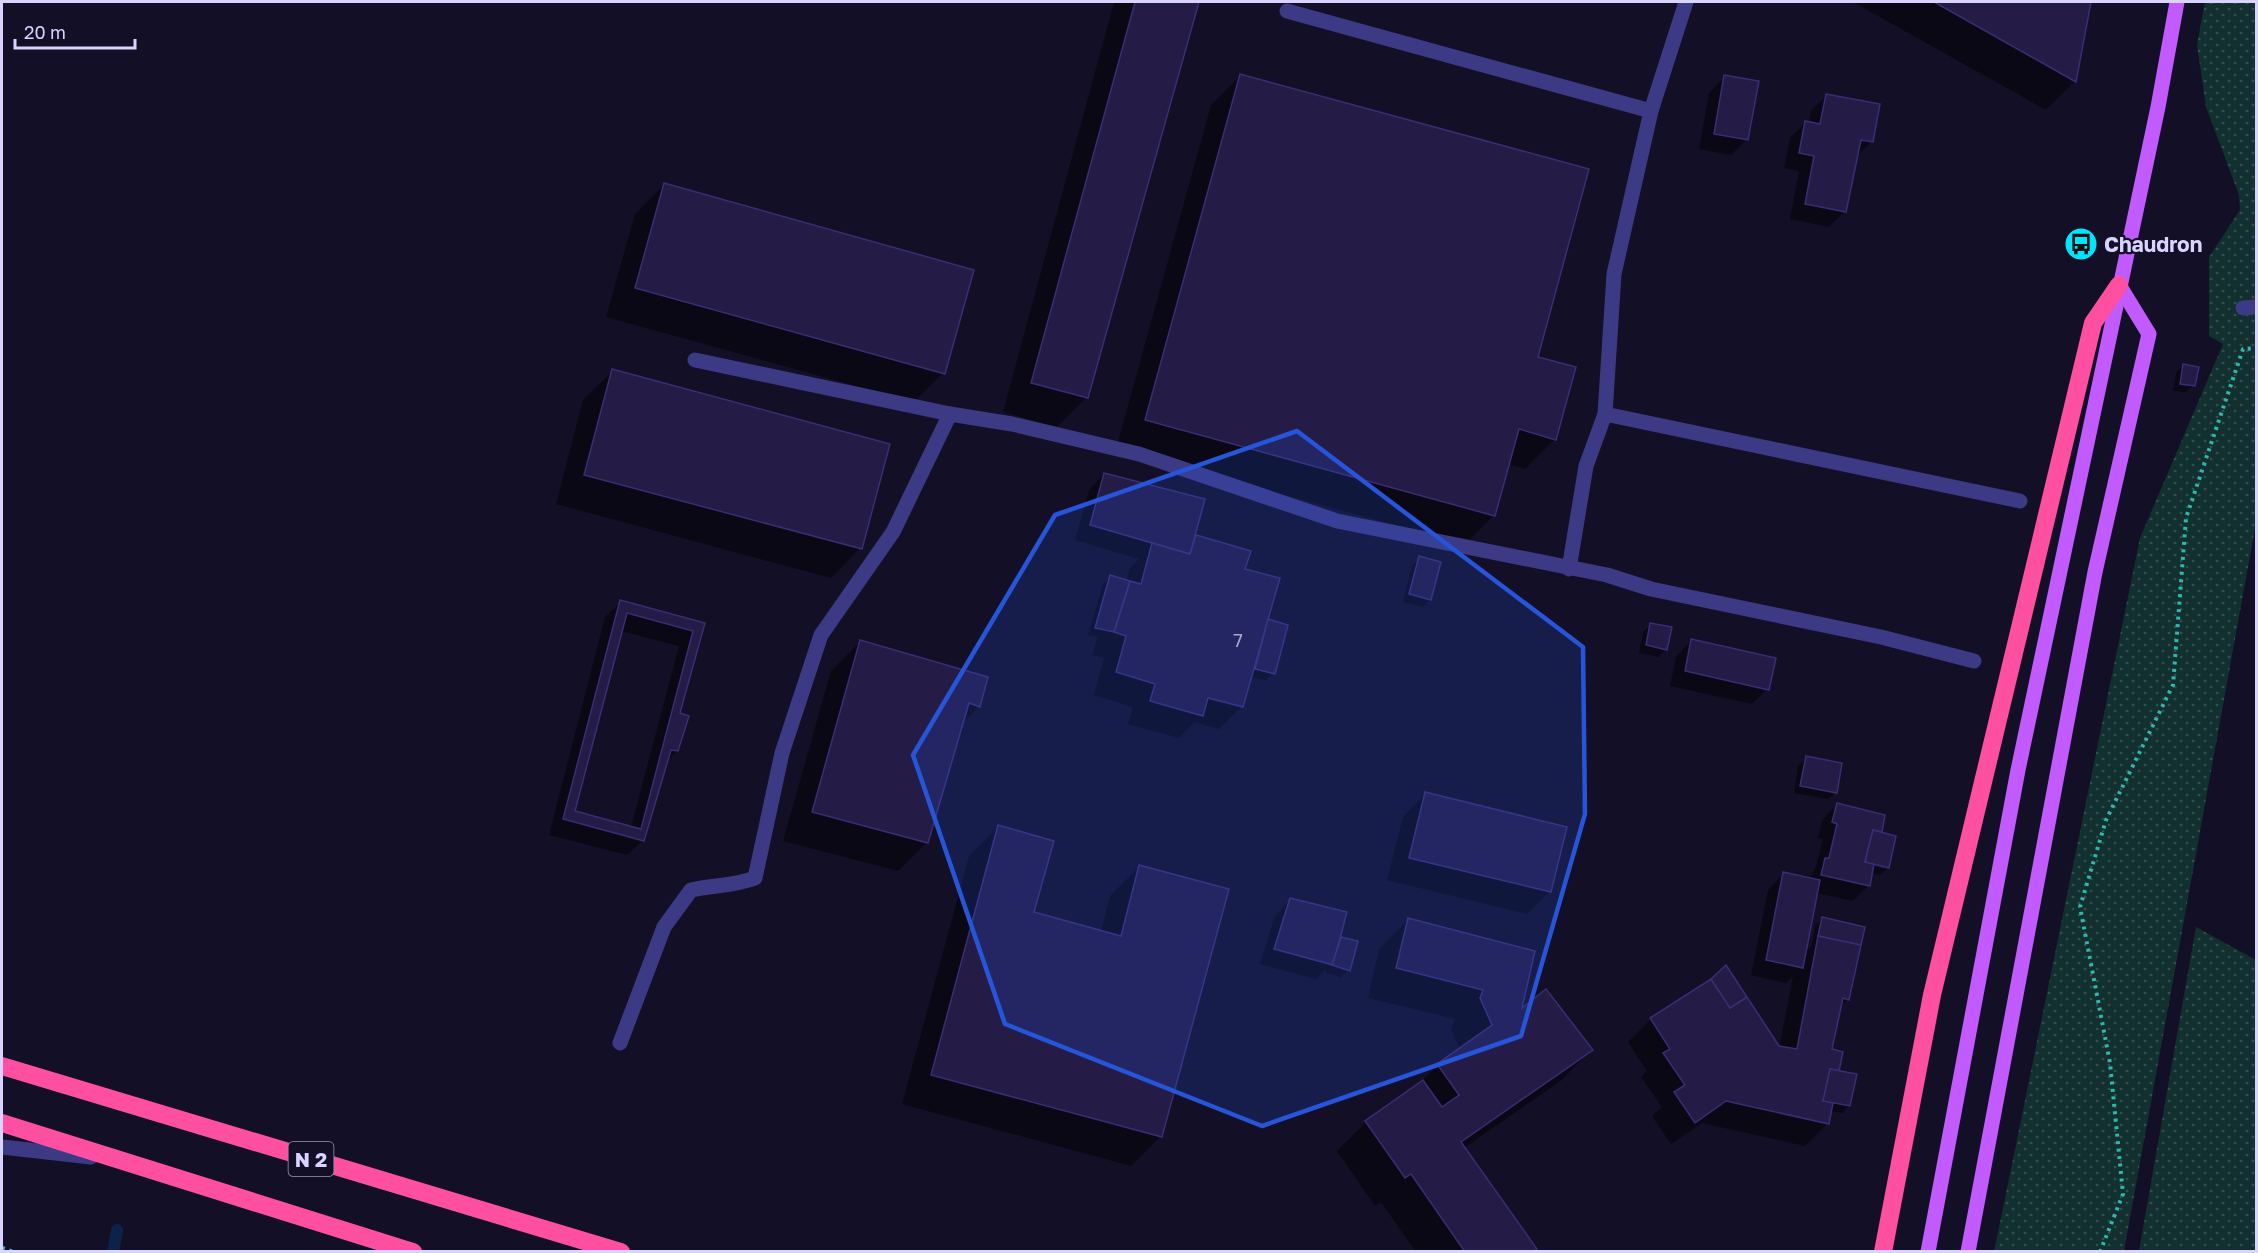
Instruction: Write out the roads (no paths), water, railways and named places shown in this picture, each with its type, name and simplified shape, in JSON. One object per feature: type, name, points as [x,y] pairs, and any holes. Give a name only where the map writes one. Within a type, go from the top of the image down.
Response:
[{"type":"highway","points":[[1883,1251],[1932,995],[2093,323],[2119,285]]},
{"type":"highway","name":"N 2","points":[[2,1066],[621,1251]]},
{"type":"highway","points":[[2,1123],[413,1251]]},
{"type":"main road","points":[[1928,1251],[2018,770],[2178,2]]},
{"type":"main road","points":[[1968,1251],[2095,572],[2148,334],[2119,285]]},
{"type":"street","points":[[1569,569],[1586,466],[1605,414],[1614,274],[1652,111],[1686,2]]},
{"type":"street","points":[[1287,11],[1652,111]]},
{"type":"street","points":[[695,360],[951,414],[1012,424],[1139,454],[1337,521],[1607,575],[1651,589],[1881,637],[1974,661]]},
{"type":"street","points":[[620,1043],[664,927],[691,890],[712,885],[739,884],[754,878],[782,753],[821,635],[893,532],[951,414]]},
{"type":"street","points":[[1605,414],[2020,501]]},
{"type":"street","points":[[2,1147],[128,1161]]},
{"type":"waterway","points":[[113,1252],[117,1230]]},
{"type":"place","name":"Chaudron","points":[[2081,244]]}]
